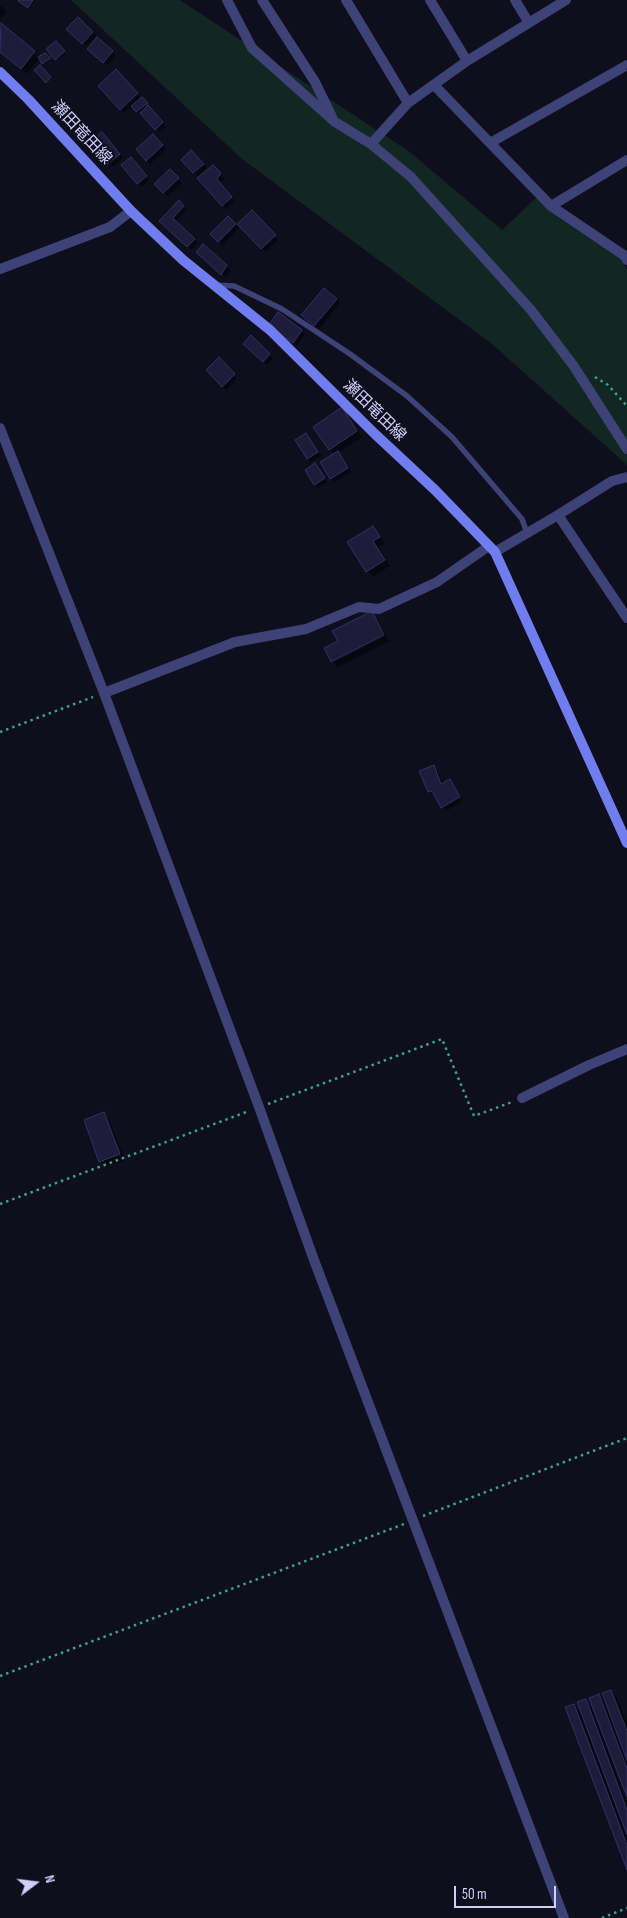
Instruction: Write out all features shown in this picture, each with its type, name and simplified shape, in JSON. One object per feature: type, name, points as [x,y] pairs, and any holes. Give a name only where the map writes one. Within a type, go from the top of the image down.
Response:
[{"type":"main road","name":"瀬田竜田線","points":[[0,72],[28,99],[131,211],[184,260],[270,330],[375,434],[435,490],[492,549],[627,843]]},
{"type":"street","points":[[227,0],[252,48],[335,122],[371,144],[411,177],[531,310],[573,365],[627,448]]},
{"type":"street","points":[[262,0],[315,82],[335,122]]},
{"type":"street","points":[[346,0],[408,103]]},
{"type":"street","points":[[430,0],[467,61]]},
{"type":"street","points":[[515,0],[529,23]]},
{"type":"street","points":[[371,144],[408,103],[467,61],[566,0]]},
{"type":"street","points":[[490,144],[627,65]]},
{"type":"street","points":[[434,84],[551,206],[626,257]]},
{"type":"street","points":[[551,206],[627,160]]},
{"type":"street","points":[[0,269],[110,227],[131,211]]},
{"type":"street","points":[[0,428],[104,693],[259,1107],[314,1260],[564,1918]]},
{"type":"street","points":[[104,693],[235,642],[306,629],[359,607],[379,609],[437,582],[492,549],[527,533],[612,481],[627,477]]},
{"type":"street","points":[[558,515],[627,618]]},
{"type":"street","points":[[522,1098],[589,1065],[627,1049]]},
{"type":"lane","points":[[215,285],[234,286],[282,308],[350,354],[407,396],[452,437],[522,519],[527,533]]},
{"type":"path","points":[[573,365],[608,385],[627,406]]},
{"type":"path","points":[[0,732],[104,693]]},
{"type":"path","points":[[0,1204],[442,1039],[474,1116],[522,1098]]},
{"type":"path","points":[[0,1676],[627,1438]]},
{"type":"path","points":[[602,1918],[627,1908]]},
{"type":"green space","points":[[71,0],[180,0],[410,152],[502,230],[537,197],[559,218],[621,259],[627,269],[627,465],[492,344],[242,159]]},
{"type":"building","points":[[19,0],[33,0],[28,8]]},
{"type":"building","points":[[78,17],[93,32],[82,44],[66,29]]},
{"type":"building","points":[[1,23],[35,51],[21,69],[0,52]]},
{"type":"building","points":[[97,37],[113,51],[103,63],[87,49]]},
{"type":"building","points":[[56,41],[65,51],[55,60],[46,49]]},
{"type":"building","points":[[45,53],[51,58],[42,64],[38,57]]},
{"type":"building","points":[[40,65],[51,77],[46,83],[34,70]]},
{"type":"building","points":[[116,69],[138,93],[120,110],[98,86]]},
{"type":"building","points":[[142,97],[148,103],[136,112],[131,106]]},
{"type":"building","points":[[148,105],[163,122],[155,130],[140,113]]},
{"type":"building","points":[[102,132],[120,154],[108,164],[90,142]]},
{"type":"building","points":[[153,134],[163,145],[146,161],[136,149]]},
{"type":"building","points":[[191,150],[204,164],[193,173],[181,160]]},
{"type":"building","points":[[131,157],[147,176],[137,184],[121,165]]},
{"type":"building","points":[[213,165],[221,173],[217,179],[232,197],[222,206],[197,178]]},
{"type":"building","points":[[170,169],[179,178],[163,193],[154,184]]},
{"type":"building","points":[[179,200],[184,206],[173,218],[195,239],[187,247],[159,221]]},
{"type":"building","points":[[252,210],[276,235],[261,249],[237,224]]},
{"type":"building","points":[[228,216],[236,224],[218,242],[210,234]]},
{"type":"building","points":[[203,244],[227,265],[221,275],[196,252]]},
{"type":"building","points":[[324,288],[337,299],[314,326],[301,315]]},
{"type":"building","points":[[278,312],[302,330],[293,343],[268,326]]},
{"type":"building","points":[[251,335],[270,354],[263,362],[243,344]]},
{"type":"building","points":[[219,357],[235,374],[222,387],[206,370]]},
{"type":"building","points":[[342,407],[357,431],[329,450],[313,427]]},
{"type":"building","points":[[306,433],[318,452],[307,459],[295,440]]},
{"type":"building","points":[[338,451],[348,468],[330,479],[320,462]]},
{"type":"building","points":[[315,463],[325,478],[314,485],[305,470]]},
{"type":"building","points":[[373,526],[380,537],[373,541],[385,560],[366,572],[347,542]]},
{"type":"building","points":[[372,611],[384,635],[331,662],[324,648],[338,641],[332,631]]},
{"type":"building","points":[[434,765],[441,784],[450,779],[460,797],[441,808],[432,791],[428,792],[419,771]]},
{"type":"building","points":[[104,1112],[120,1154],[99,1162],[84,1120]]},
{"type":"building","points":[[611,1690],[627,1731],[627,1761],[602,1693]]},
{"type":"building","points":[[599,1694],[627,1769],[627,1797],[589,1698]]},
{"type":"building","points":[[586,1699],[627,1810],[627,1835],[577,1702]]},
{"type":"building","points":[[574,1704],[627,1845],[627,1870],[565,1707]]}]
